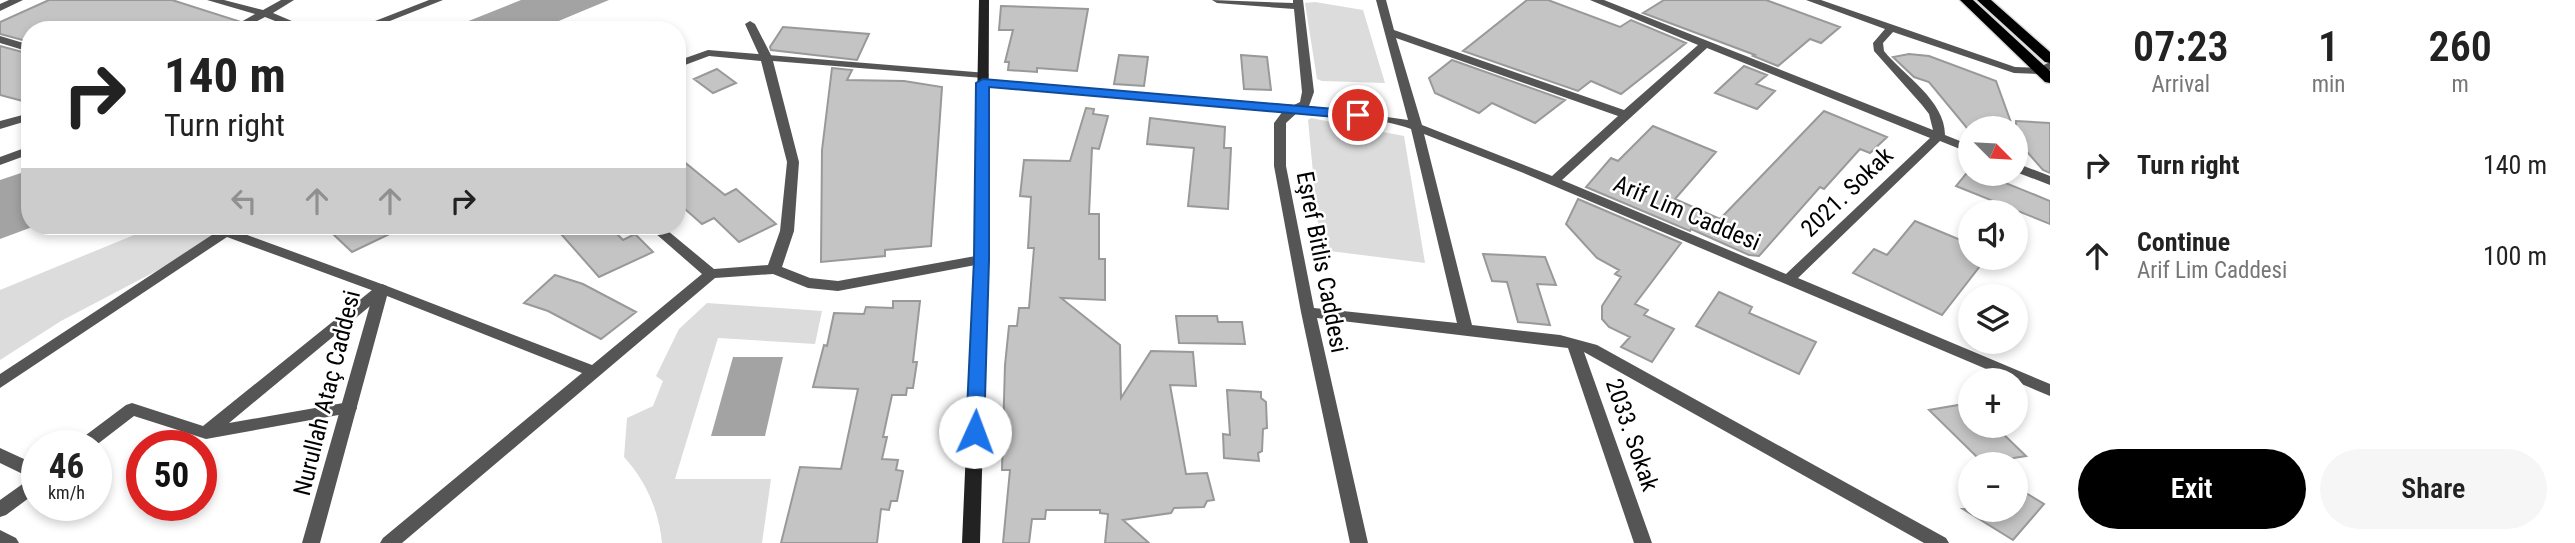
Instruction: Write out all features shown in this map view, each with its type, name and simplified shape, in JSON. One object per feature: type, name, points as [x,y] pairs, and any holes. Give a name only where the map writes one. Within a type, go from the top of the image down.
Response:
[{"type":"main road","points":[[971,543],[981,260],[984,0]]},
{"type":"main road","points":[[1966,0],[2048,68]]},
{"type":"main road","points":[[1983,0],[2048,68]]},
{"type":"street","points":[[0,8],[18,0]]},
{"type":"street","points":[[212,0],[285,21]]},
{"type":"street","points":[[249,21],[289,0]]},
{"type":"street","points":[[381,21],[438,0]]},
{"type":"street","points":[[1217,0],[1298,3]]},
{"type":"street","points":[[1381,0],[1416,126],[1466,330]]},
{"type":"street","points":[[1595,0],[1958,144]]},
{"type":"street","points":[[1811,0],[2014,70],[2048,68]]},
{"type":"street","name":"Eşref Bitlis Caddesi","points":[[1298,3],[1308,92],[1307,100],[1280,122],[1280,166],[1308,312],[1359,543]]},
{"type":"street","points":[[750,24],[766,57],[793,162],[787,231],[774,269]]},
{"type":"street","points":[[1891,29],[1878,43],[1878,51],[1929,106],[1939,123],[1938,136]]},
{"type":"street","points":[[1389,32],[1626,115]]},
{"type":"street","points":[[0,39],[21,46]]},
{"type":"street","points":[[1553,181],[1706,43]]},
{"type":"street","name":"Arif Lim Caddesi","points":[[686,62],[708,53],[766,57],[1336,111],[1416,126],[2050,390]]},
{"type":"street","points":[[0,125],[21,119]]},
{"type":"street","name":"2021. Sokak","points":[[1788,280],[1938,136]]},
{"type":"street","points":[[0,161],[21,153]]},
{"type":"street","points":[[2028,172],[2050,181]]},
{"type":"street","points":[[0,382],[221,235]]},
{"type":"street","name":"Nurullah Ataç Caddesi","points":[[234,235],[382,289],[311,543]]},
{"type":"street","points":[[664,235],[711,274]]},
{"type":"street","points":[[389,543],[711,274],[774,269],[808,283],[838,286],[981,260]]},
{"type":"street","points":[[210,430],[382,289],[596,372]]},
{"type":"street","points":[[1308,312],[1574,344],[1592,349],[1940,543]]},
{"type":"street","name":"2033. Sokak","points":[[1574,344],[1643,543]]},
{"type":"street","points":[[217,431],[349,408]]},
{"type":"street","points":[[104,430],[132,409],[197,430]]},
{"type":"street","points":[[0,456],[21,466]]},
{"type":"street","points":[[0,510],[21,494]]},
{"type":"street","points":[[0,538],[9,543]]},
{"type":"shaded area","points":[[521,0],[609,0],[559,21],[468,21]]},
{"type":"shaded area","points":[[1315,2],[1363,10],[1385,83],[1317,79],[1305,3]]},
{"type":"shaded area","points":[[1311,118],[1404,136],[1425,263],[1330,251],[1320,247],[1308,120]]},
{"type":"shaded area","points":[[21,173],[21,231],[0,239],[0,180]]},
{"type":"shaded area","points":[[134,235],[225,235],[61,321],[0,360],[0,290]]},
{"type":"shaded area","points":[[707,303],[822,311],[815,344],[718,338],[675,479],[771,479],[762,543],[662,543],[658,519],[650,497],[639,476],[624,457],[627,418],[653,406],[663,381],[656,376],[679,329]]},
{"type":"shaded area","points":[[733,357],[783,357],[765,436],[711,436]]},
{"type":"building","points":[[49,0],[172,0],[238,21],[21,21],[21,40],[0,34],[0,22]]},
{"type":"building","points":[[1527,0],[1548,0],[1620,27],[1631,20],[1686,43],[1621,94],[1591,81],[1578,91],[1463,51]]},
{"type":"building","points":[[1664,0],[1766,0],[1840,27],[1821,43],[1810,39],[1778,66],[1643,13]]},
{"type":"building","points":[[1001,6],[1088,9],[1077,71],[1037,68],[1037,72],[1008,70],[1009,62],[1005,62],[1013,30],[999,30]]},
{"type":"building","points":[[783,27],[869,34],[857,60],[771,50],[770,47]]},
{"type":"building","points":[[0,46],[21,52],[21,101],[0,95]]},
{"type":"building","points":[[1909,54],[1929,56],[1996,81],[2009,116],[1958,117],[1929,82],[1914,77],[1893,57]]},
{"type":"building","points":[[1119,55],[1148,57],[1144,86],[1114,84]]},
{"type":"building","points":[[1241,55],[1267,57],[1271,90],[1244,89]]},
{"type":"building","points":[[1452,60],[1565,100],[1535,123],[1492,103],[1479,113],[1435,93],[1429,78]]},
{"type":"building","points":[[1744,66],[1767,75],[1756,84],[1775,91],[1757,109],[1715,93]]},
{"type":"building","points":[[832,68],[852,70],[847,80],[904,81],[942,87],[931,246],[885,250],[885,256],[821,262],[822,150]]},
{"type":"building","points":[[717,69],[736,83],[713,93],[694,79]]},
{"type":"building","points":[[1086,108],[1094,109],[1093,114],[1108,116],[1099,149],[1092,148],[1089,214],[1099,214],[1099,259],[1105,259],[1105,300],[1061,298],[1120,345],[1121,398],[1151,351],[1193,352],[1196,386],[1170,385],[1186,474],[1207,473],[1214,500],[1207,501],[1204,507],[1174,508],[1171,513],[1123,520],[1149,543],[1105,543],[1108,514],[1100,513],[1100,510],[1046,510],[1045,519],[1032,519],[1029,543],[1003,543],[1010,470],[1002,470],[1005,365],[1009,326],[1017,326],[1019,308],[1029,308],[1034,248],[1028,248],[1031,197],[1020,196],[1024,160],[1070,161]]},
{"type":"building","points":[[1824,111],[1887,137],[1870,153],[1860,149],[1824,189],[1820,187],[1759,256],[1749,255],[1586,187],[1611,158],[1618,161],[1653,126],[1716,152],[1675,199],[1720,219]]},
{"type":"building","points":[[1150,118],[1225,127],[1224,148],[1231,148],[1228,209],[1188,206],[1194,148],[1147,144]]},
{"type":"building","points":[[2028,122],[2050,123],[2050,173],[2043,170],[2028,153]]},
{"type":"building","points":[[686,163],[725,195],[736,189],[776,224],[739,242],[714,218],[702,224],[686,210]]},
{"type":"building","points":[[1958,184],[1958,186],[2013,186],[2050,201],[2050,224],[2028,215],[2028,200],[1991,200],[1956,186]]},
{"type":"building","points":[[1578,199],[1681,243],[1635,304],[1648,310],[1644,315],[1674,329],[1652,362],[1621,347],[1630,337],[1609,327],[1602,319],[1602,306],[1621,277],[1615,274],[1619,270],[1597,258],[1566,224]]},
{"type":"building","points":[[1915,221],[1958,239],[1958,270],[1977,270],[1966,284],[1958,284],[1958,294],[1942,315],[1853,273],[1874,249],[1887,255]]},
{"type":"building","points":[[334,235],[387,235],[352,252]]},
{"type":"building","points":[[562,235],[618,235],[623,240],[636,235],[653,252],[599,277]]},
{"type":"building","points":[[1483,254],[1545,257],[1556,285],[1537,284],[1550,325],[1518,322],[1507,282],[1492,281]]},
{"type":"building","points":[[555,275],[583,284],[636,312],[601,339],[548,311],[524,303]]},
{"type":"building","points":[[1719,292],[1752,307],[1749,313],[1816,342],[1799,374],[1696,326]]},
{"type":"building","points":[[893,301],[920,301],[913,388],[907,388],[906,395],[892,395],[883,437],[887,437],[882,459],[898,460],[896,470],[903,471],[897,501],[891,501],[889,510],[881,509],[877,543],[781,543],[800,467],[841,469],[858,389],[813,387],[824,345],[827,346],[834,313],[864,314],[866,307],[893,308]]},
{"type":"building","points":[[1176,316],[1217,316],[1218,322],[1242,322],[1245,344],[1179,343]]},
{"type":"building","points":[[1227,390],[1261,392],[1261,398],[1266,402],[1267,428],[1263,429],[1259,461],[1224,458],[1223,434],[1230,435]]},
{"type":"building","points":[[1958,405],[1958,438],[2007,438],[2022,452],[1972,452],[1929,410]]},
{"type":"building","points":[[2028,494],[2044,504],[2013,540],[1984,522],[2028,522]]},
{"type":"route","points":[[975,432],[983,83],[1336,111],[1358,115]]}]
